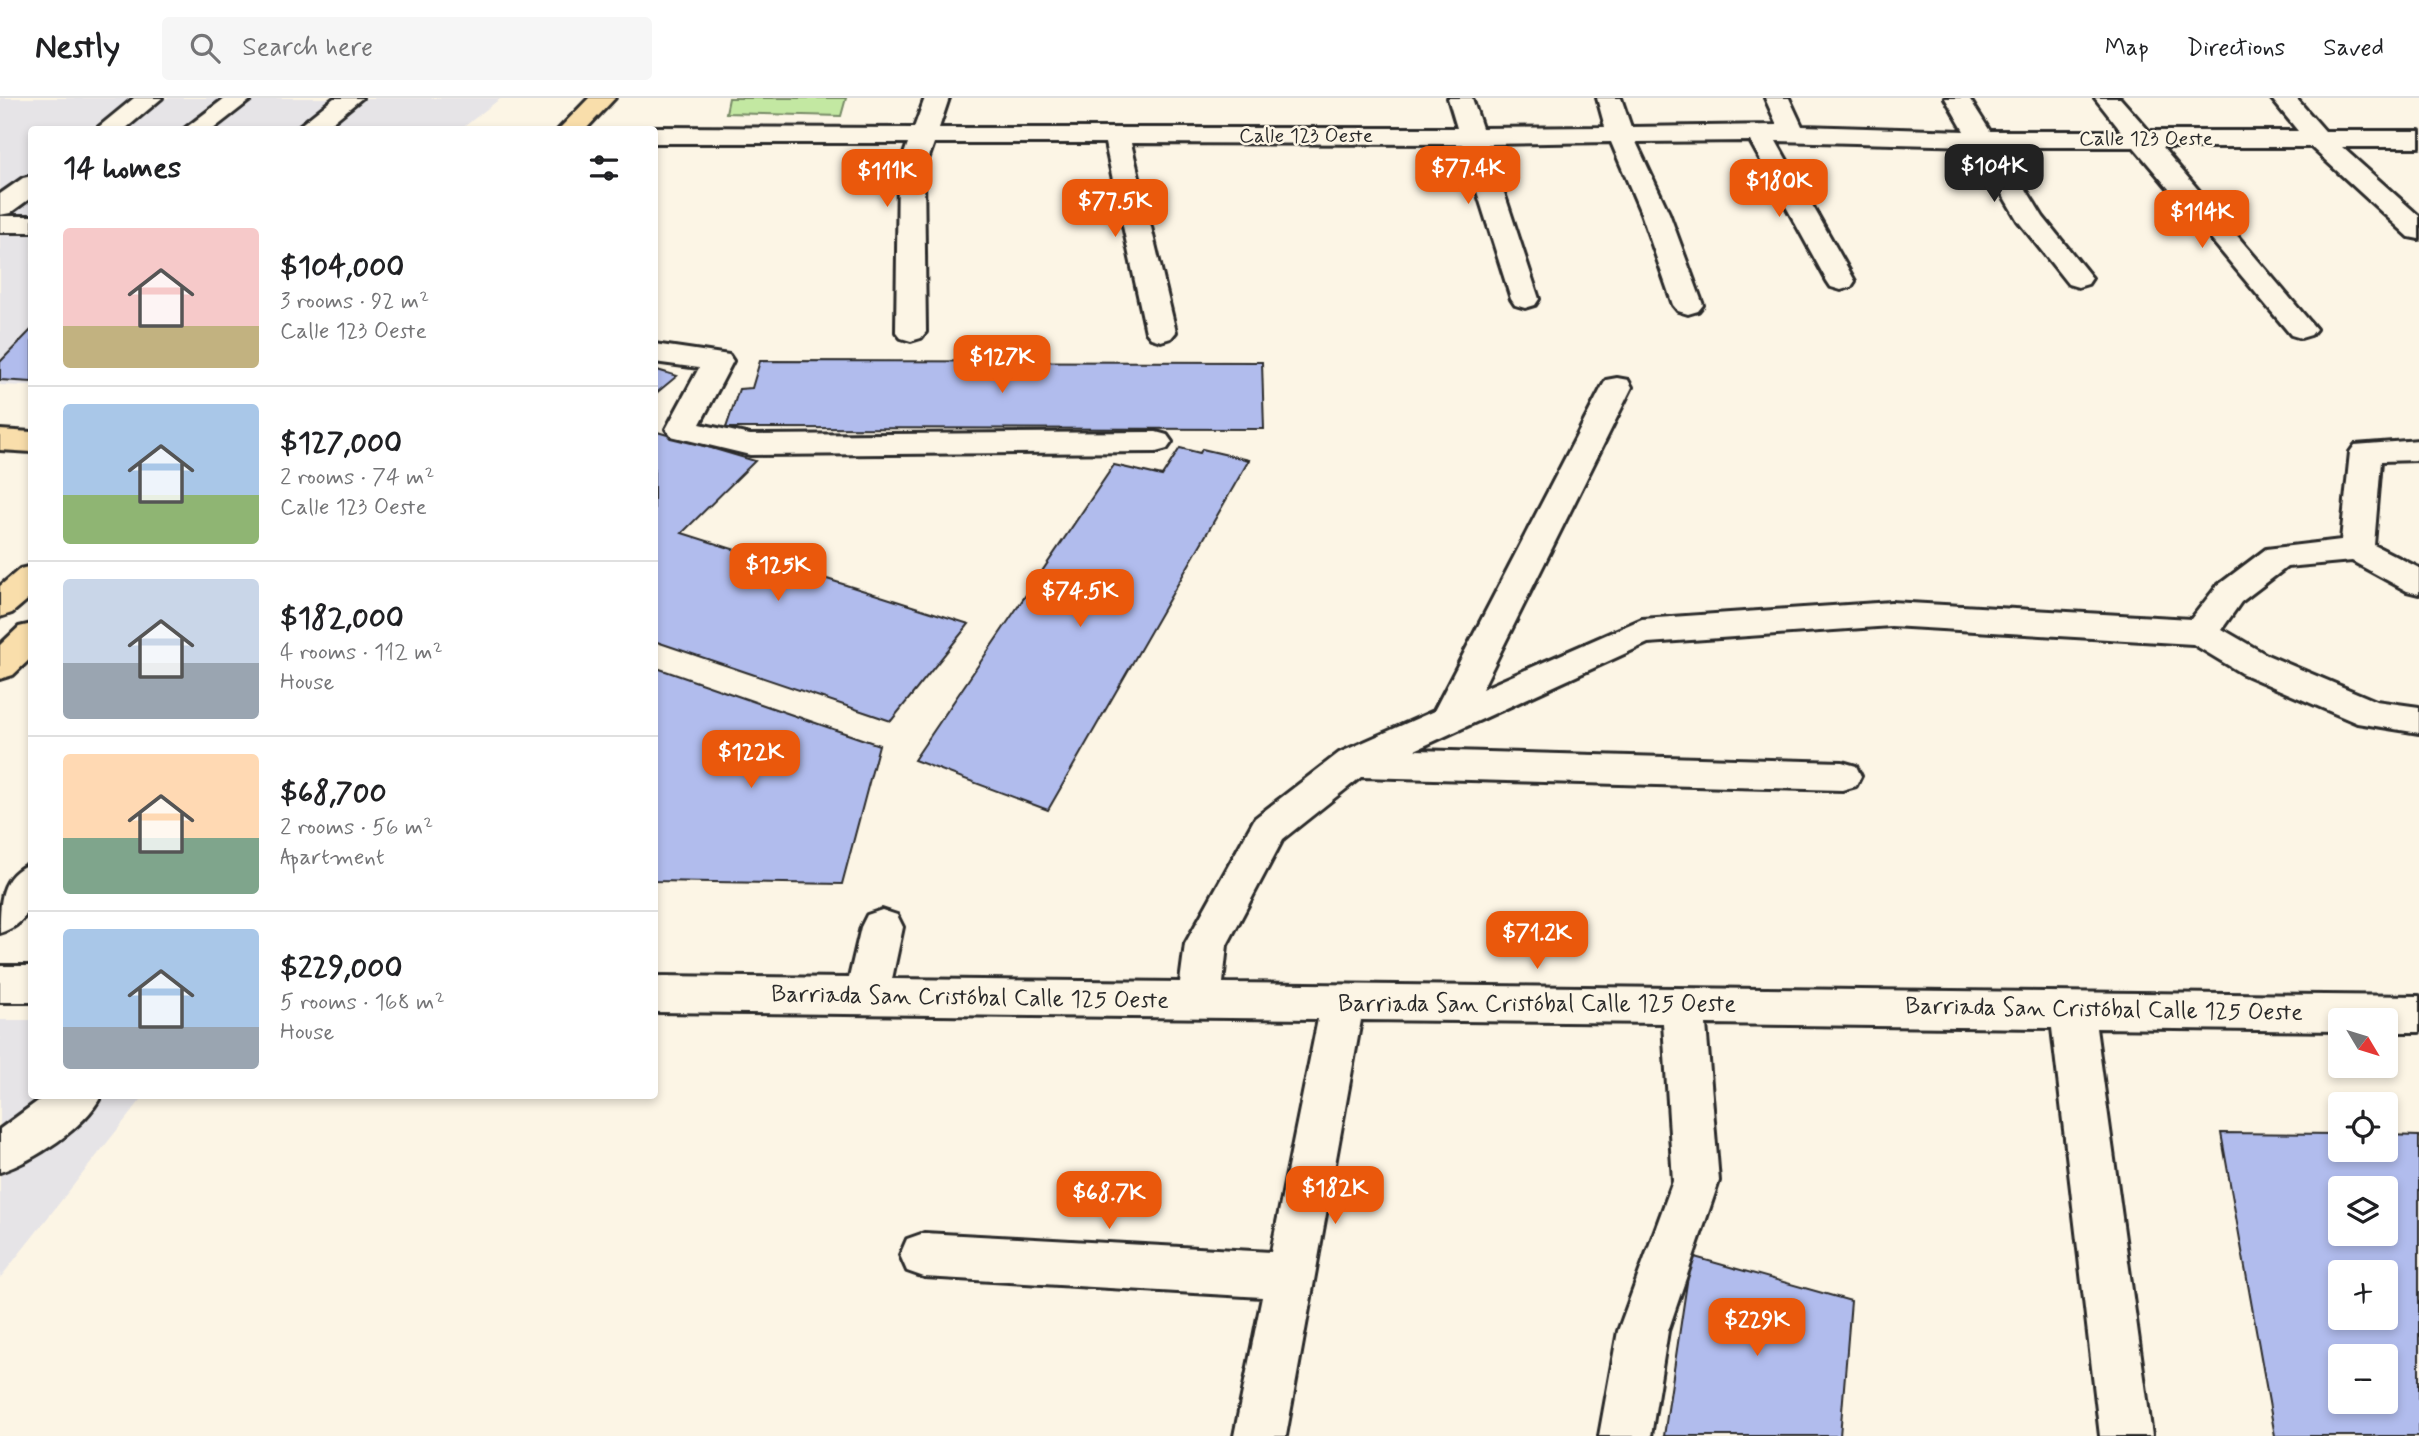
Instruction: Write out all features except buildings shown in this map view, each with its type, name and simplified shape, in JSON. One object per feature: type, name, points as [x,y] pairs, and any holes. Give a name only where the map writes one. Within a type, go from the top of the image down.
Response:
[{"type":"main road","points":[[574,126],[603,98]]},
{"type":"main road","points":[[0,440],[28,442]]},
{"type":"main road","points":[[0,605],[28,580]]},
{"type":"main road","points":[[0,666],[28,640]]},
{"type":"street","points":[[112,126],[150,98]]},
{"type":"street","points":[[201,126],[241,98]]},
{"type":"street","points":[[312,126],[350,98]]},
{"type":"street","points":[[911,332],[911,172],[937,98]]},
{"type":"street","points":[[1460,98],[1470,136],[1525,299]]},
{"type":"street","points":[[1609,98],[1620,134],[1655,213],[1688,305]]},
{"type":"street","points":[[1777,98],[1793,133]]},
{"type":"street","points":[[1957,98],[2032,221],[2078,278]]},
{"type":"street","points":[[2107,98],[2301,330]]},
{"type":"street","points":[[2283,98],[2317,138],[2419,231]]},
{"type":"street","name":"Calle 123 Oeste","points":[[658,135],[1470,136],[1793,133],[1982,139],[2419,139]]},
{"type":"street","points":[[1759,134],[1841,281]]},
{"type":"street","points":[[1116,135],[1161,332]]},
{"type":"street","points":[[0,206],[28,187]]},
{"type":"street","points":[[0,224],[28,225]]},
{"type":"street","points":[[658,353],[718,361],[682,429],[750,445],[1156,442]]},
{"type":"street","points":[[1448,719],[1618,387]]},
{"type":"street","points":[[2357,550],[2366,452],[2419,450]]},
{"type":"street","points":[[2200,632],[2229,594],[2278,557],[2357,550],[2419,583]]},
{"type":"street","points":[[1199,1001],[1206,944],[1269,829],[1353,763],[1642,631],[1891,614],[2200,632],[2254,664],[2370,714],[2419,720]]},
{"type":"street","points":[[1353,763],[1842,776]]},
{"type":"street","points":[[0,917],[28,882]]},
{"type":"street","points":[[866,996],[882,927]]},
{"type":"street","points":[[0,984],[28,984]]},
{"type":"street","name":"Barriada San Cristóbal Calle 125 Oeste","points":[[658,994],[2419,1014]]},
{"type":"street","points":[[1260,1436],[1343,1002]]},
{"type":"street","points":[[1625,1436],[1643,1331],[1696,1181],[1683,1004]]},
{"type":"street","points":[[2072,1009],[2126,1436]]},
{"type":"street","points":[[0,1152],[21,1141],[74,1099]]},
{"type":"street","points":[[924,1255],[1290,1276]]},
{"type":"shaded area","points":[[0,98],[501,98],[465,126],[28,126],[28,386],[0,385]]},
{"type":"shaded area","points":[[0,1020],[28,1020],[28,1099],[142,1099],[0,1278]]},
{"type":"green space","points":[[729,98],[846,98],[841,116],[726,113]]}]
